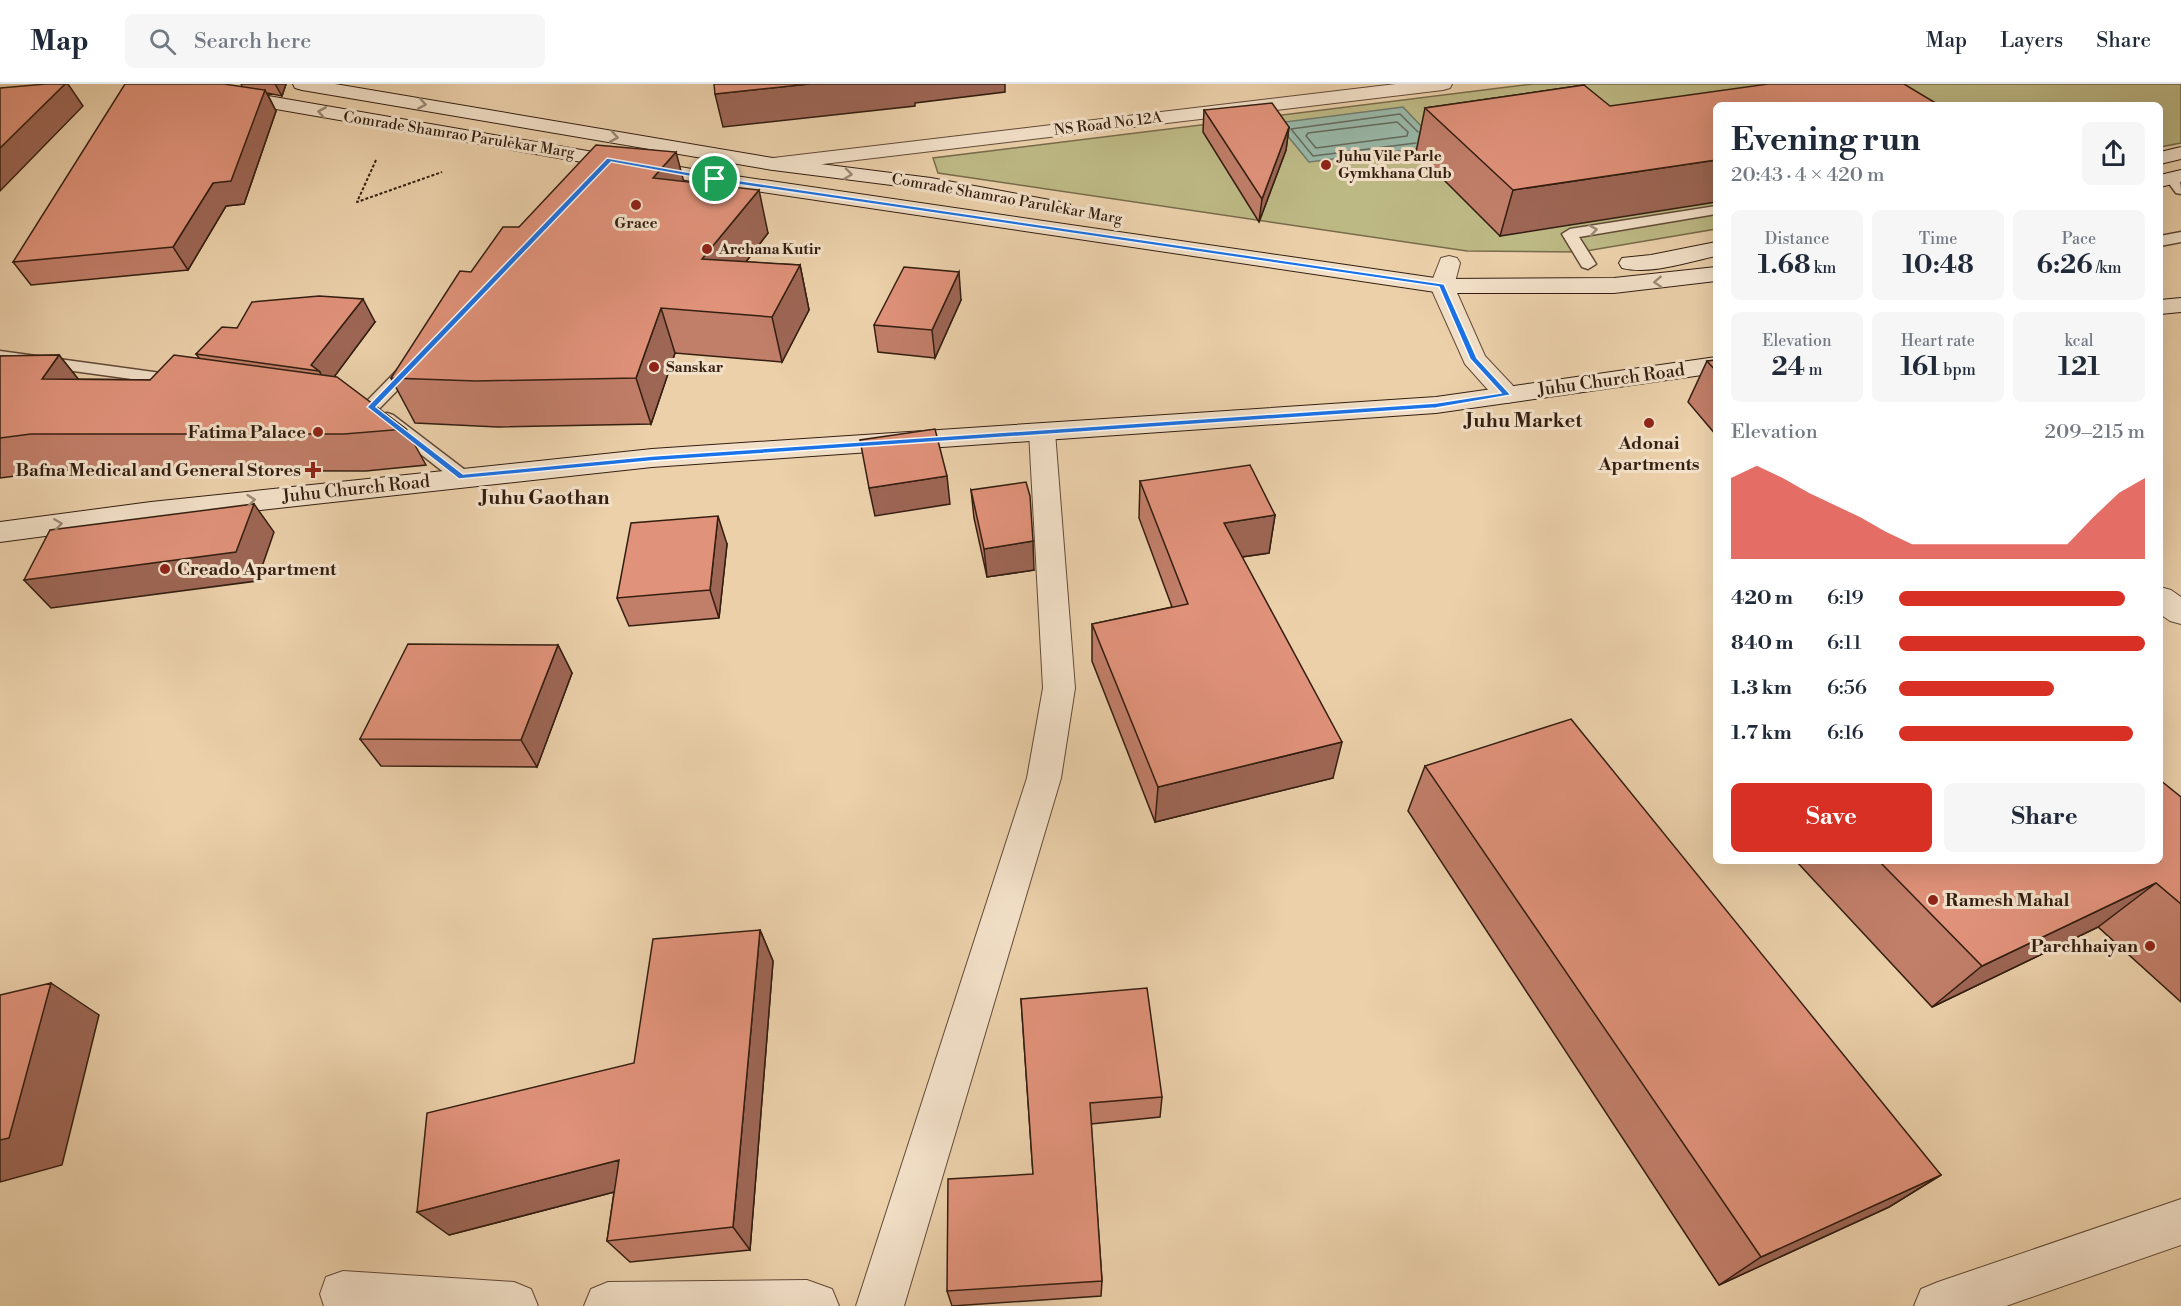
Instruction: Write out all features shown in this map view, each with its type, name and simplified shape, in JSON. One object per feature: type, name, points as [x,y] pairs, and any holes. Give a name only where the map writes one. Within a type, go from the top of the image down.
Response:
[{"type":"street","name":"Comrade Shamrao Parulekar Marg","points":[[166,84],[727,180],[1541,287],[1680,280],[1713,274]]},
{"type":"street","name":"Comrade Shamrao Parulekar Marg","points":[[302,84],[773,164],[931,184],[1083,212]]},
{"type":"street","name":"NS Road No 12A","points":[[773,164],[1331,90],[1443,84]]},
{"type":"street","points":[[2163,157],[2181,153]]},
{"type":"street","name":"Comrade Shamrao Parulekar Marg","points":[[1118,218],[1165,225]]},
{"type":"street","points":[[1564,265],[1651,262],[1713,250]]},
{"type":"street","name":"Comrade Shamrao Parulekar Marg","points":[[1426,260],[1446,274],[1481,268],[1517,267]]},
{"type":"street","points":[[1446,274],[1474,359],[1507,395]]},
{"type":"street","points":[[2163,307],[2181,304]]},
{"type":"street","name":"Juhu Church Road","points":[[0,532],[151,512],[652,458],[1436,405],[1713,365]]},
{"type":"street","points":[[880,1306],[1044,778],[1059,688],[1042,432]]},
{"type":"street","points":[[2163,600],[2181,613]]},
{"type":"street","points":[[1938,1306],[2181,1222]]},
{"type":"street","points":[[343,1294],[514,1306]]},
{"type":"street","points":[[608,1306],[807,1304],[815,1306]]},
{"type":"lane","points":[[593,177],[609,160]]},
{"type":"lane","points":[[1588,264],[1570,234],[1713,210]]},
{"type":"lane","points":[[2163,240],[2181,237]]},
{"type":"lane","points":[[429,348],[365,407],[462,477]]},
{"type":"lane","points":[[0,356],[206,384]]},
{"type":"path","points":[[421,129],[376,158],[357,202],[450,169],[495,141]]},
{"type":"shaded area","name":"Juhu Vile Parle Gymkhana Club","points":[[1533,84],[2181,84],[2181,143],[2163,146],[2163,102],[1713,102],[1713,230],[1580,252],[1467,251],[938,173],[933,158]]},
{"type":"water","points":[[1403,107],[1440,146],[1309,162],[1277,123]]},
{"type":"building","points":[[65,84],[0,148],[0,88]]},
{"type":"building","points":[[125,84],[224,84],[265,90],[231,181],[213,183],[173,247],[13,262]]},
{"type":"building","points":[[714,84],[809,84],[715,94]]},
{"type":"building","points":[[1768,84],[1904,84],[1934,102],[1713,102],[1713,160],[1513,190],[1425,108],[1584,85],[1610,106]]},
{"type":"building","points":[[1272,103],[1289,127],[1262,199],[1204,110]]},
{"type":"building","points":[[596,145],[676,152],[653,178],[759,190],[702,259],[800,265],[772,317],[661,308],[636,378],[476,381],[391,378],[460,271],[471,272],[503,227],[519,227]]},
{"type":"building","points":[[904,267],[959,272],[932,330],[874,325]]},
{"type":"building","points":[[319,296],[363,299],[311,365],[319,371],[196,354],[222,327],[237,328],[252,302]]},
{"type":"building","points":[[59,355],[42,379],[150,380],[174,355],[337,377],[406,429],[344,434],[31,434],[0,438],[0,356]]},
{"type":"building","points":[[935,429],[947,476],[869,488],[860,440]]},
{"type":"building","points":[[1250,465],[1275,515],[1224,523],[1342,742],[1158,787],[1092,624],[1188,604],[1140,481]]},
{"type":"building","points":[[1026,482],[1030,496],[1033,541],[984,549],[971,490]]},
{"type":"building","points":[[254,504],[236,552],[24,580],[50,530]]},
{"type":"building","points":[[718,516],[710,590],[617,598],[631,523]]},
{"type":"building","points":[[408,644],[558,645],[521,740],[360,739]]},
{"type":"building","points":[[1571,719],[1941,1175],[1761,1257],[1425,766]]},
{"type":"building","points":[[2163,782],[2181,797],[2181,904],[2156,883],[1982,966],[1882,864],[2163,864]]},
{"type":"building","points":[[760,930],[733,1227],[607,1241],[619,1160],[417,1212],[427,1113],[634,1063],[653,939]]},
{"type":"building","points":[[51,983],[9,1138],[0,1140],[0,995]]},
{"type":"building","points":[[1147,988],[1162,1097],[1090,1103],[1102,1281],[947,1291],[948,1179],[1033,1174],[1021,999]]},
{"type":"place","name":"Juhu Vile Parle Gymkhana Club","points":[[1326,165]]},
{"type":"place","name":"Grace","points":[[636,205]]},
{"type":"place","name":"Archana Kutir","points":[[707,249]]},
{"type":"place","name":"Sanskar","points":[[654,367]]},
{"type":"place","name":"Adonai Apartments","points":[[1649,423]]},
{"type":"place","name":"Fatima Palace","points":[[318,432]]},
{"type":"place","name":"Bafna Medical and General Stores","points":[[313,470]]},
{"type":"place","name":"Creado Apartment","points":[[165,569]]},
{"type":"place","name":"Ramesh Mahal","points":[[1933,900]]},
{"type":"place","name":"Parchhaiyan","points":[[2150,946]]},
{"type":"district","name":"Juhu Market","points":[[1524,421]]},
{"type":"district","name":"Juhu Gaothan","points":[[545,498]]},
{"type":"route","points":[[609,160],[715,179],[1442,285],[1474,359],[1507,395],[1436,405],[652,458],[462,477],[371,407],[609,160]]}]
